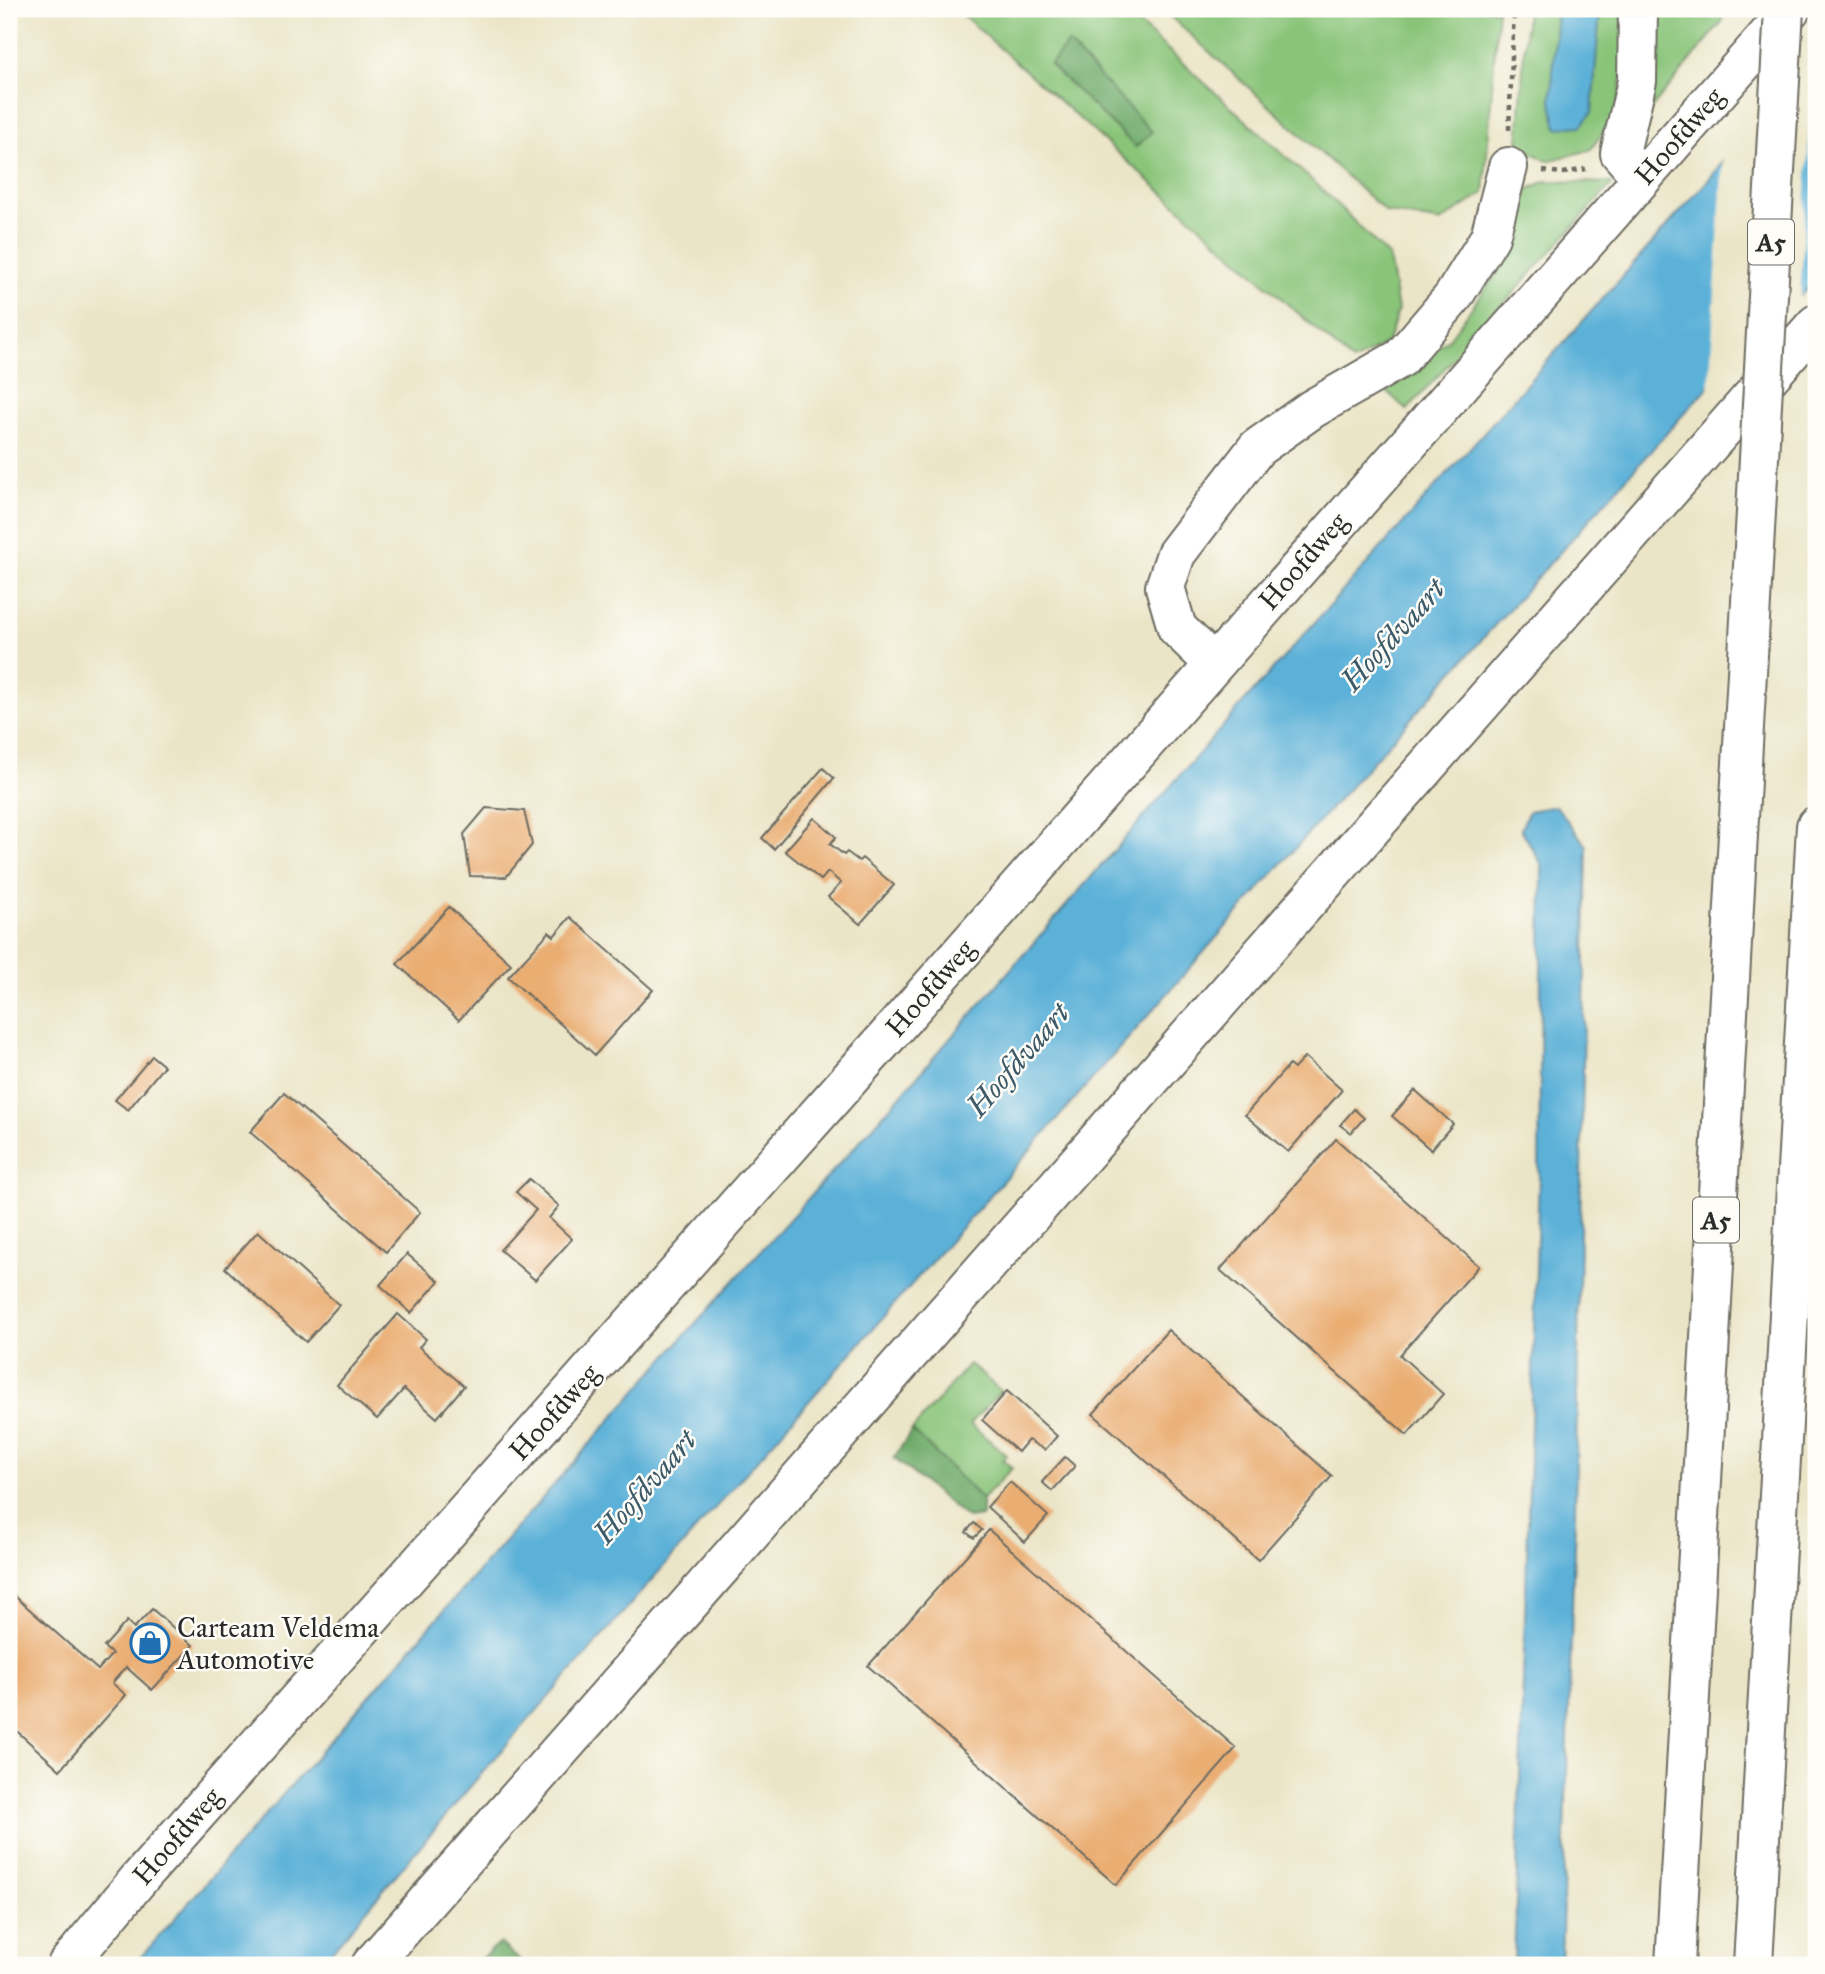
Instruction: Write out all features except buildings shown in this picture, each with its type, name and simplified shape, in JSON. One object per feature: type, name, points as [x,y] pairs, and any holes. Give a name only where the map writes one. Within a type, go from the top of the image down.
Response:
[{"type":"main road","points":[[1638,9],[1637,80],[1620,153],[1642,178]]},
{"type":"main road","name":"A5","points":[[1675,1965],[1784,9]]},
{"type":"main road","name":"Hoofdweg","points":[[67,1965],[138,1880],[867,1060],[1213,663],[1791,9]]},
{"type":"main road","points":[[1213,663],[1177,628],[1165,587],[1176,554],[1257,448],[1312,409],[1401,358],[1453,297],[1490,237],[1508,167]]},
{"type":"main road","points":[[371,1965],[1816,324]]},
{"type":"main road","points":[[1753,1965],[1816,826]]},
{"type":"path","points":[[1508,167],[1514,9]]},
{"type":"green space","points":[[956,9],[1123,9],[1328,195],[1389,257],[1398,310],[1388,342],[1353,362]]},
{"type":"green space","points":[[1162,9],[1498,9],[1484,193],[1440,222],[1386,212]]},
{"type":"green space","points":[[1527,9],[1557,9],[1551,103],[1592,112],[1600,9],[1634,9],[1616,115],[1590,150],[1547,161],[1518,144]]},
{"type":"green space","points":[[1649,9],[1723,9],[1722,22],[1634,130]]},
{"type":"green space","points":[[1068,43],[1152,132],[1136,147],[1050,65]]},
{"type":"green space","points":[[1546,181],[1613,183],[1407,410],[1381,386],[1450,338],[1504,263],[1514,196]]},
{"type":"green space","points":[[969,1364],[1001,1391],[970,1424],[1006,1455],[1003,1460],[1012,1468],[982,1499],[912,1430]]},
{"type":"green space","points":[[912,1430],[982,1499],[982,1516],[967,1518],[894,1458]]},
{"type":"green space","points":[[500,1943],[525,1965],[473,1965]]},
{"type":"water","points":[[1557,9],[1600,9],[1592,112],[1581,126],[1557,128],[1551,103]]},
{"type":"water","name":"Hoofdvaart","points":[[1816,36],[1816,277],[1807,289],[1698,398],[1299,844],[475,1781],[320,1965],[134,1965],[692,1327],[879,1120],[1251,694],[1710,178]]},
{"type":"water","points":[[1556,806],[1587,846],[1575,1514],[1561,1965],[1514,1965],[1539,1174],[1542,865],[1521,829],[1529,811]]},
{"type":"pier","points":[[1815,33],[1800,301],[1709,392],[1723,155]]},
{"type":"place","name":"Carteam Veldema Automotive","points":[[150,1643]]}]
